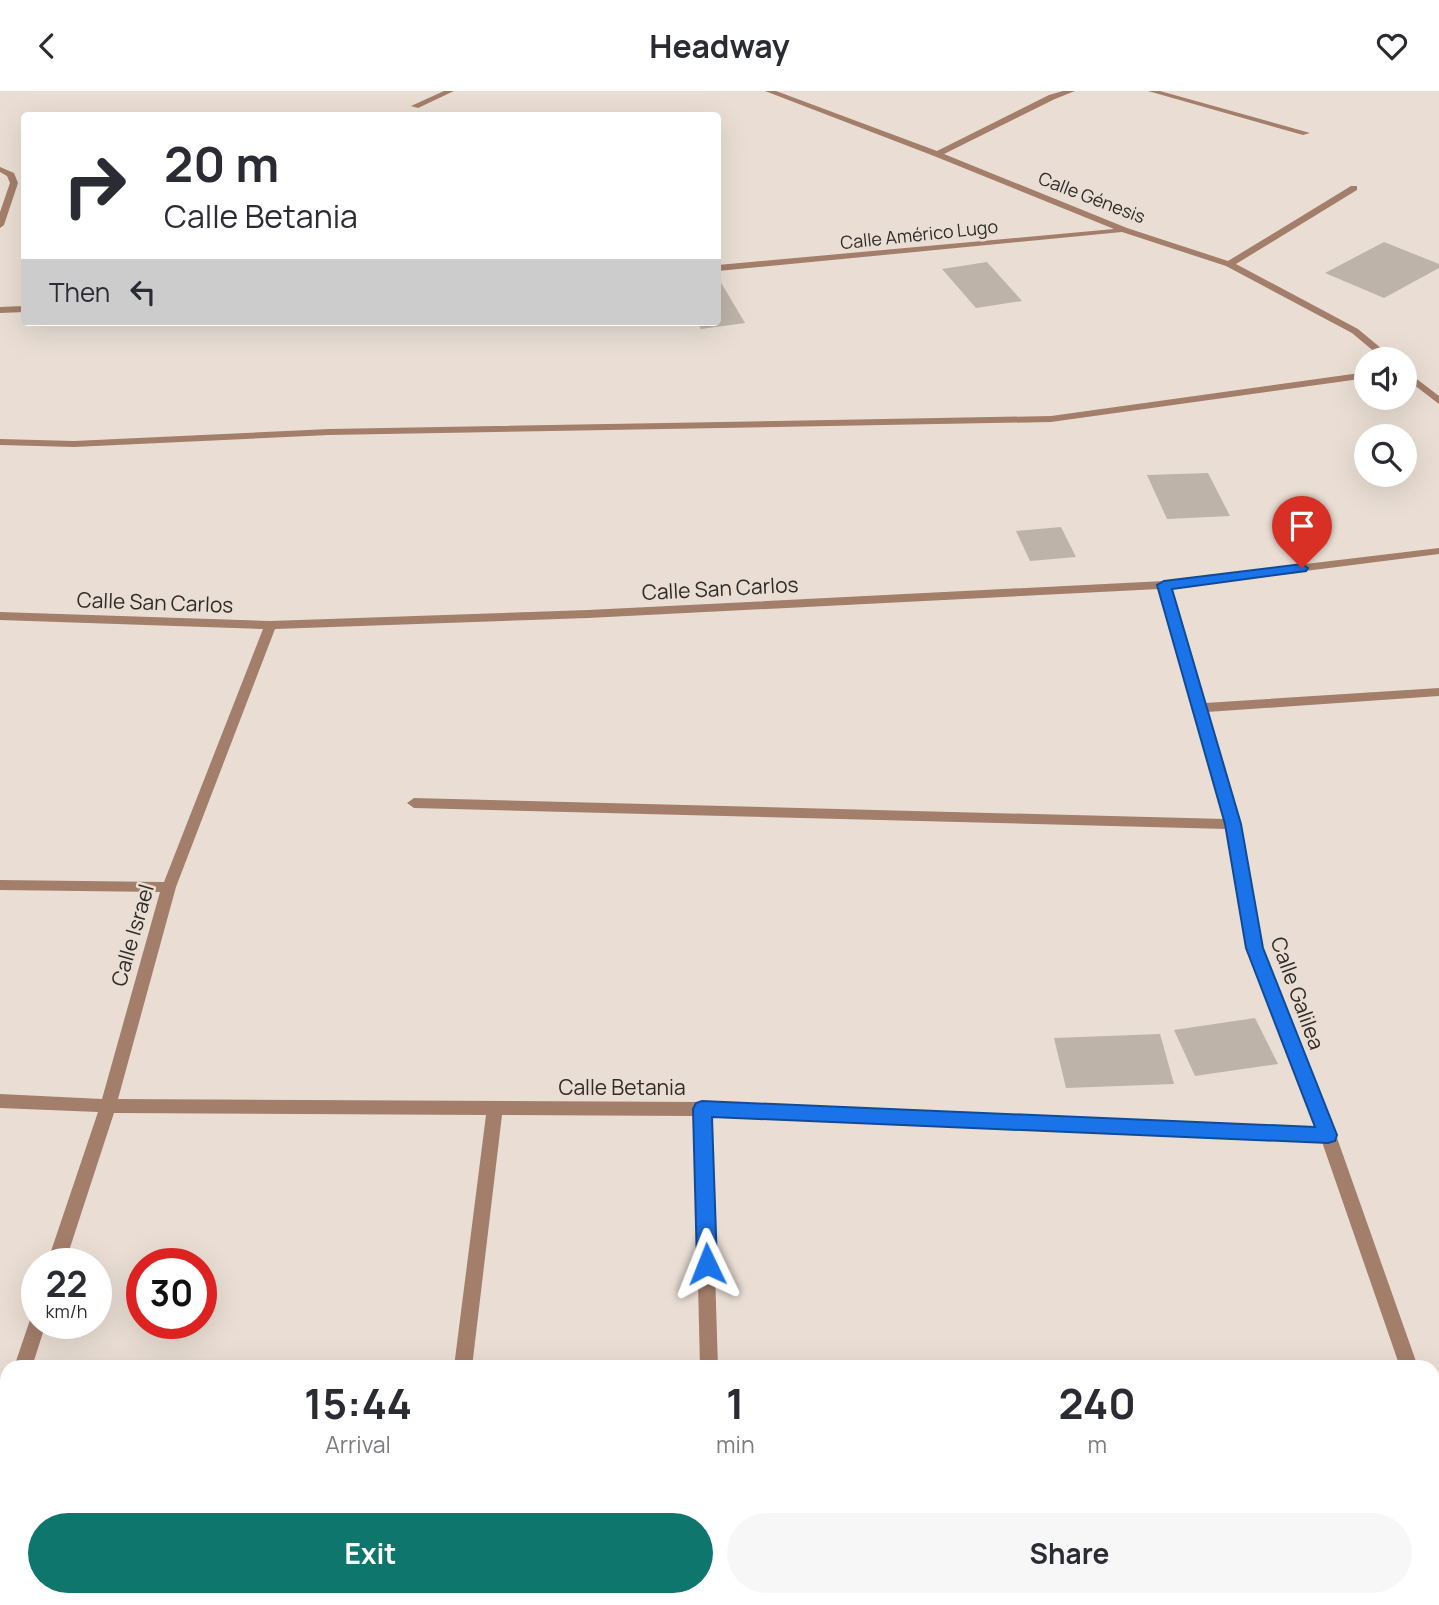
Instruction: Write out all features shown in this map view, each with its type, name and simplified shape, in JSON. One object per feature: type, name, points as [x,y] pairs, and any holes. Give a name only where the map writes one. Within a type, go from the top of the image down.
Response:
[{"type":"street","points":[[415,106],[450,91]]},
{"type":"street","name":"Calle Génesis","points":[[769,91],[937,154],[1124,230],[1230,264],[1355,331],[1374,347]]},
{"type":"street","points":[[1039,91],[1052,97]]},
{"type":"street","points":[[937,154],[1052,97],[1070,91]]},
{"type":"street","points":[[1152,91],[1306,134]]},
{"type":"street","points":[[0,169],[11,175],[14,183],[0,225]]},
{"type":"street","points":[[1230,264],[1354,188]]},
{"type":"street","name":"Calle Américo Lugo","points":[[721,268],[1124,230]]},
{"type":"street","points":[[0,310],[21,309]]},
{"type":"street","points":[[0,442],[74,444],[329,432],[1051,419],[1354,377]]},
{"type":"street","points":[[1417,383],[1439,401]]},
{"type":"street","name":"Calle San Carlos","points":[[0,616],[270,625],[588,614],[1164,585],[1439,551]]},
{"type":"street","name":"Calle Galilea","points":[[1164,585],[1233,824],[1254,948],[1328,1135],[1407,1360]]},
{"type":"street","name":"Calle Israel","points":[[61,1248],[108,1106],[169,887],[270,625]]},
{"type":"street","points":[[1200,708],[1439,692]]},
{"type":"street","points":[[414,803],[1233,824]]},
{"type":"street","points":[[0,885],[169,887]]},
{"type":"street","name":"Calle Betania","points":[[0,1101],[108,1106],[702,1109],[1328,1135]]},
{"type":"street","points":[[464,1360],[495,1108]]},
{"type":"street","points":[[702,1109],[709,1360]]},
{"type":"street","points":[[25,1360],[32,1339]]},
{"type":"building","points":[[1384,242],[1439,264],[1439,268],[1384,298],[1325,273]]},
{"type":"building","points":[[987,262],[1022,301],[976,308],[942,269]]},
{"type":"building","points":[[721,283],[745,323],[701,329],[699,326],[721,326]]},
{"type":"building","points":[[1208,473],[1230,516],[1167,519],[1147,475]]},
{"type":"building","points":[[1061,527],[1076,557],[1030,561],[1016,531]]},
{"type":"building","points":[[1255,1018],[1278,1064],[1195,1076],[1174,1030]]},
{"type":"building","points":[[1160,1034],[1174,1084],[1066,1088],[1054,1038]]},
{"type":"route","points":[[707,1264],[702,1109],[1328,1135],[1254,948],[1233,824],[1164,585],[1302,568]]}]
